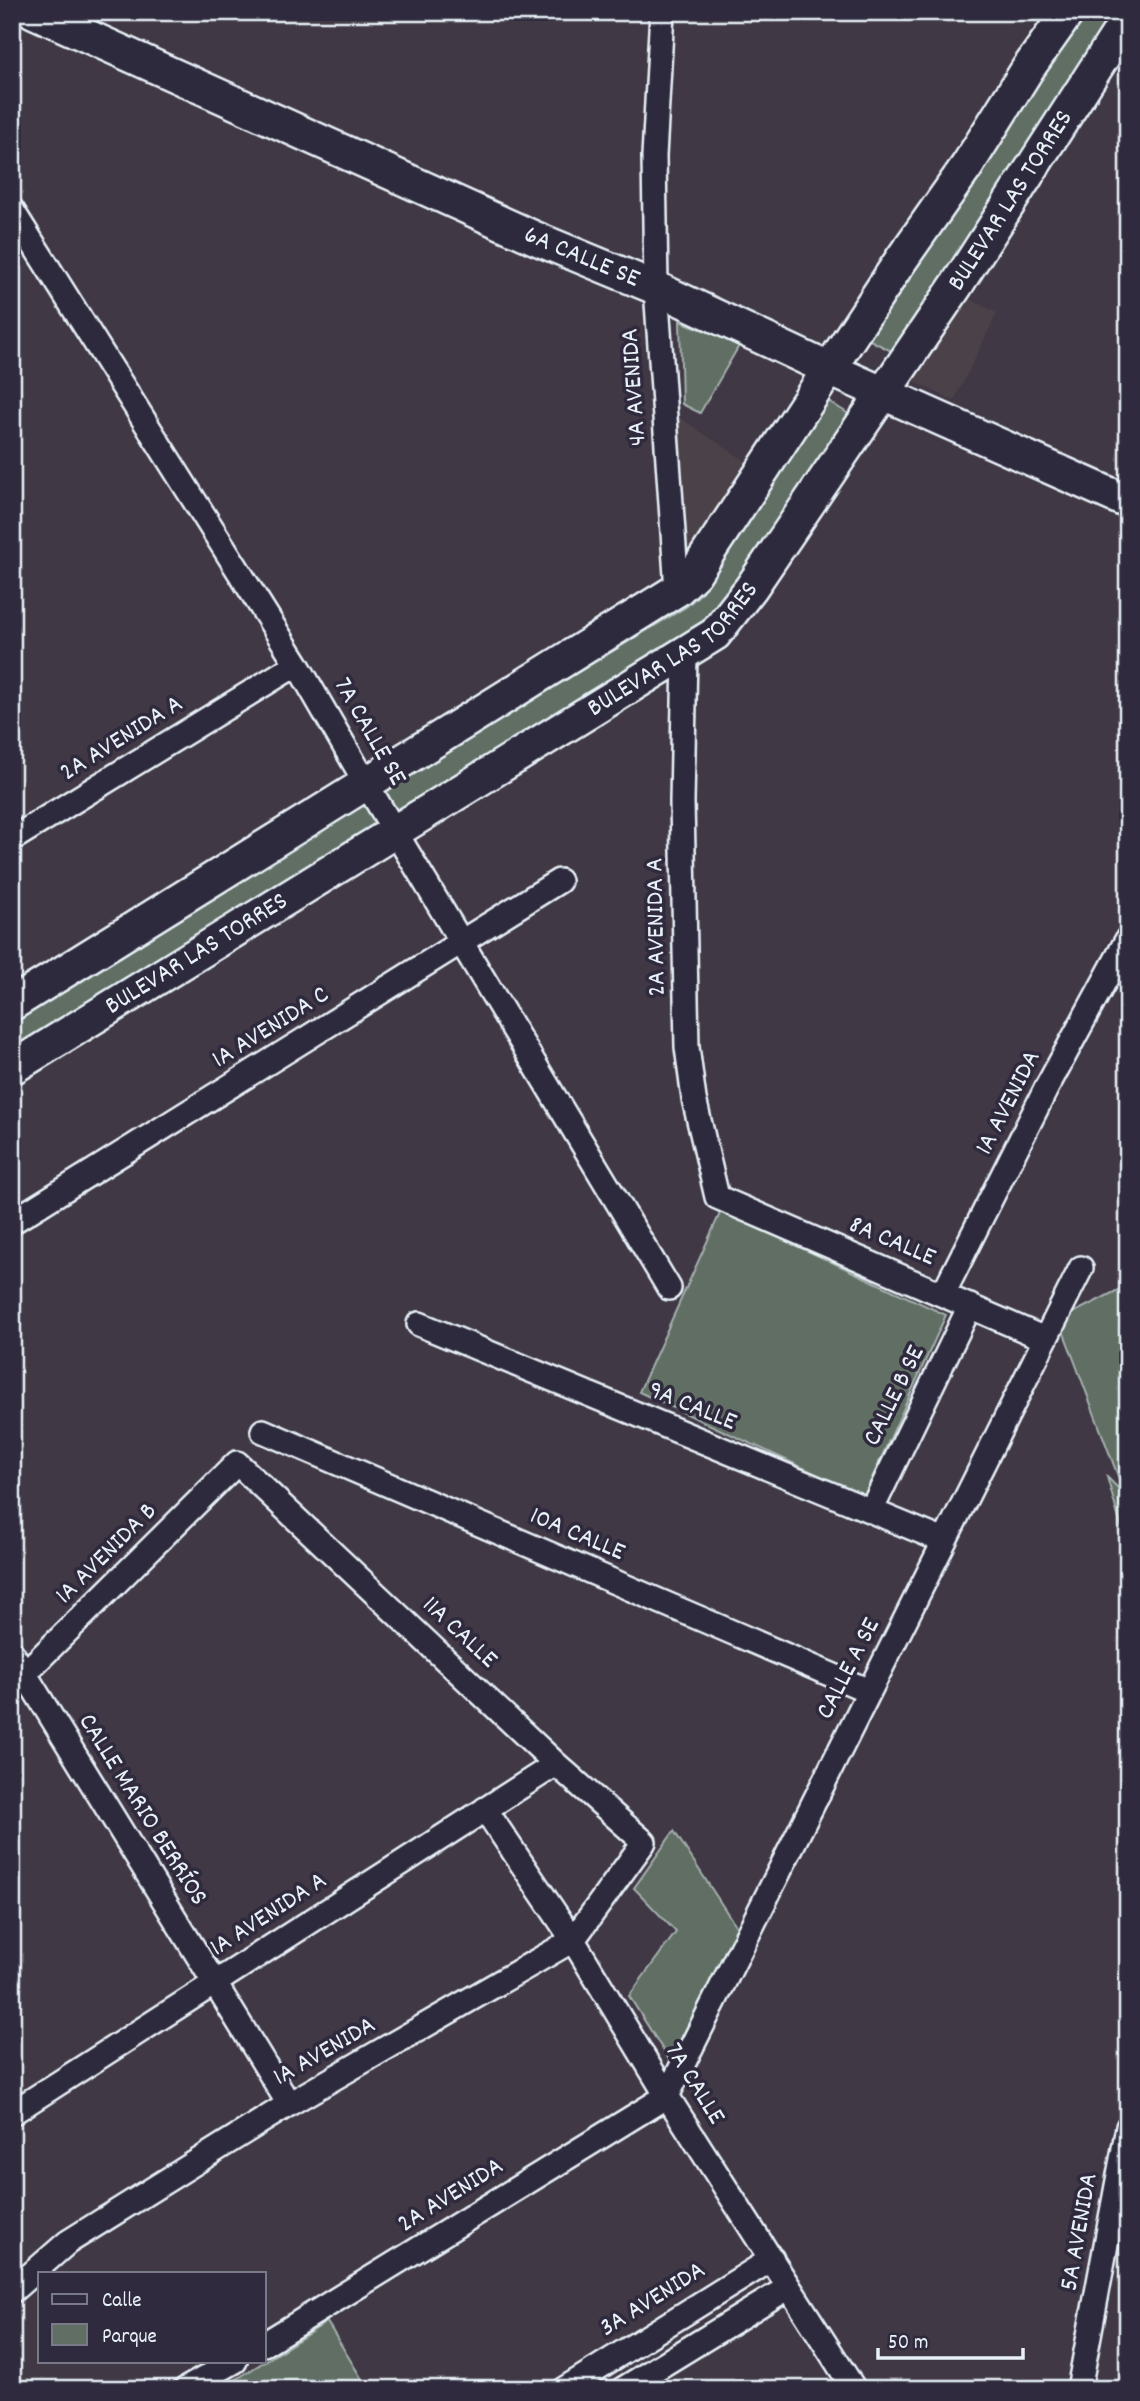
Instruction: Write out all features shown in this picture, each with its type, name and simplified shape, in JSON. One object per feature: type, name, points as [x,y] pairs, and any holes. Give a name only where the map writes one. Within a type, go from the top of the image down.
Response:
[{"type":"street","name":"6A CALLE SE","points":[[34,12],[535,238],[656,288],[831,370],[1128,502]]},
{"type":"street","name":"4A AVENIDA","points":[[662,12],[653,156],[656,288],[677,590]]},
{"type":"street","name":"BULEVAR LAS TORRES","points":[[12,1004],[677,590],[695,573],[1068,12]]},
{"type":"street","name":"BULEVAR LAS TORRES","points":[[12,1068],[715,634],[732,614],[956,286],[1128,18]]},
{"type":"street","name":"7A CALLE SE","points":[[12,210],[297,664],[394,831],[669,1288]]},
{"type":"street","name":"2A AVENIDA A","points":[[685,654],[682,802],[687,1047],[694,1099],[717,1197]]},
{"type":"street","name":"2A AVENIDA A","points":[[12,839],[297,664]]},
{"type":"street","name":"1A AVENIDA C","points":[[12,1222],[559,881]]},
{"type":"street","name":"1A AVENIDA","points":[[943,1294],[1047,1087],[1128,938]]},
{"type":"street","name":"8A CALLE","points":[[717,1197],[1045,1339]]},
{"type":"street","name":"CALLE A SE","points":[[667,2096],[1080,1268]]},
{"type":"street","name":"CALLE B SE","points":[[871,1511],[970,1306]]},
{"type":"street","name":"9A CALLE","points":[[419,1324],[944,1541]]},
{"type":"street","name":"10A CALLE","points":[[262,1431],[869,1691]]},
{"type":"street","name":"1A AVENIDA B","points":[[18,1677],[237,1463]]},
{"type":"street","name":"11A CALLE","points":[[237,1463],[556,1764],[644,1842]]},
{"type":"street","name":"CALLE MARIO BERRÍOS","points":[[12,1653],[18,1677],[215,1983],[289,2104]]},
{"type":"street","name":"1A AVENIDA A","points":[[12,2113],[556,1764]]},
{"type":"street","name":"7A CALLE","points":[[485,1810],[573,1940],[667,2096],[854,2389]]},
{"type":"street","name":"1A AVENIDA","points":[[12,2291],[68,2242],[289,2104],[573,1940],[644,1842]]},
{"type":"street","name":"2A AVENIDA","points":[[266,2343],[667,2096]]},
{"type":"street","name":"5A AVENIDA","points":[[1079,2389],[1127,2136]]},
{"type":"street","name":"3A AVENIDA","points":[[564,2389],[772,2259]]},
{"type":"street","points":[[623,2389],[789,2287]]},
{"type":"street","points":[[186,2389],[233,2362]]},
{"type":"shaded area","points":[[962,295],[997,313],[954,401],[910,379],[932,335],[941,339]]},
{"type":"shaded area","points":[[674,414],[756,468],[693,563],[680,560]]},
{"type":"green space","points":[[1081,12],[1116,12],[895,353],[868,339]]},
{"type":"green space","points":[[680,321],[740,344],[700,413],[682,404]]},
{"type":"green space","points":[[825,399],[860,421],[712,623],[12,1055],[12,1013],[686,607],[701,593]]},
{"type":"green space","points":[[721,1211],[946,1315],[864,1496],[639,1392]]},
{"type":"green space","points":[[1128,1285],[1128,1488],[1121,1484],[1059,1320]]},
{"type":"green space","points":[[1107,1477],[1128,1498],[1128,1551]]},
{"type":"green space","points":[[674,1831],[737,1928],[670,2061],[629,1996],[676,1932],[634,1888]]},
{"type":"green space","points":[[327,2322],[368,2389],[221,2389]]}]
